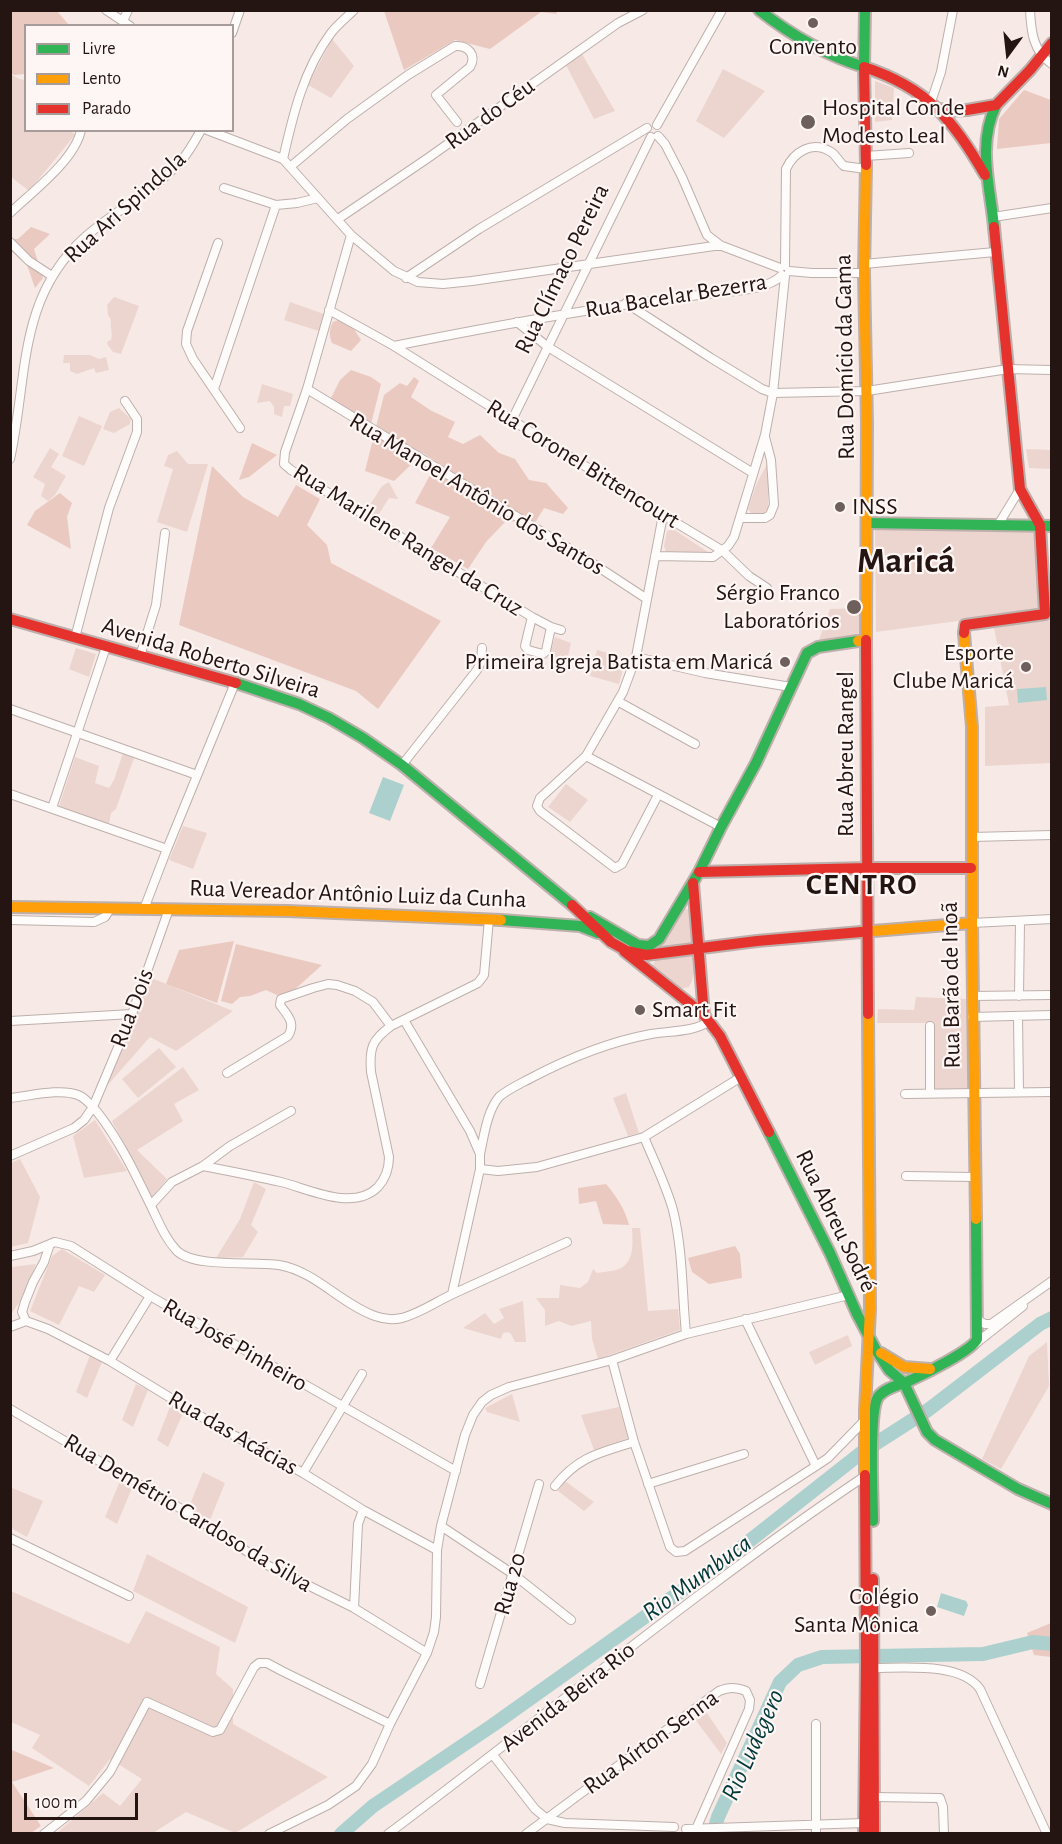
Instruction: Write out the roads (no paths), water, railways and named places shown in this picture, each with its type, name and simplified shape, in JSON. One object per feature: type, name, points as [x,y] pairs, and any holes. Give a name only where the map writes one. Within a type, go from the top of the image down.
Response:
[{"type":"main road","points":[[759,10],[812,46],[865,71],[908,85],[946,111],[996,105]]},
{"type":"main road","name":"Rua Domício da Gama","points":[[865,10],[866,640]]},
{"type":"main road","points":[[1048,613],[1046,525],[1020,489],[993,217],[987,179],[986,131],[989,118],[996,105],[1042,57],[1052,43]]},
{"type":"main road","points":[[936,106],[960,135],[987,179]]},
{"type":"main road","points":[[867,523],[1046,525]]},
{"type":"main road","name":"Rua Barão de Inoã","points":[[975,1344],[978,1339],[978,1320],[972,1017],[972,727],[965,625],[1048,613]]},
{"type":"main road","name":"Avenida Roberto Silveira","points":[[12,623],[106,646],[235,683],[299,704],[353,731],[402,765],[585,915],[603,936],[706,1018]]},
{"type":"main road","points":[[693,883],[765,745],[805,657],[812,649],[866,640]]},
{"type":"main road","name":"Rua Abreu Rangel","points":[[866,640],[870,1309],[867,1426]]},
{"type":"main road","points":[[699,873],[868,867],[971,867]]},
{"type":"main road","name":"Avenida Roberto Silveira","points":[[585,915],[599,921],[627,940],[638,945],[651,946],[662,936],[693,883]]},
{"type":"main road","name":"Rua Abreu Sodré","points":[[693,883],[706,1018],[720,1036],[741,1077],[876,1350],[887,1368],[904,1383],[927,1432],[939,1443],[995,1477],[1052,1504]]},
{"type":"main road","name":"Rua Vereador Antônio Luiz da Cunha","points":[[10,906],[371,914],[575,925],[603,936]]},
{"type":"main road","points":[[622,949],[646,955],[867,931],[972,923]]},
{"type":"main road","points":[[874,1833],[867,1426],[878,1397],[975,1344]]},
{"type":"main road","points":[[876,1350],[899,1366],[931,1369]]},
{"type":"main road","points":[[864,1828],[871,1665]]},
{"type":"street","points":[[106,10],[126,23],[128,10]]},
{"type":"street","points":[[234,27],[240,10]]},
{"type":"street","points":[[283,159],[296,101],[310,66],[332,31],[354,10]]},
{"type":"street","name":"Rua do Céu","points":[[338,219],[419,165],[618,23],[643,10]]},
{"type":"street","points":[[406,278],[479,229],[591,161],[660,130],[657,125],[722,10]]},
{"type":"street","points":[[936,106],[953,10]]},
{"type":"street","points":[[1030,10],[1034,44],[1042,57],[1052,64]]},
{"type":"street","points":[[290,167],[347,119],[408,75],[455,46],[465,46],[473,57],[470,67],[436,95],[457,122]]},
{"type":"street","points":[[10,213],[71,153],[80,139],[81,132]]},
{"type":"street","name":"Rua Ari Spindola","points":[[11,455],[30,331],[39,303],[52,276],[69,252],[83,238],[160,180],[181,161],[200,132]]},
{"type":"street","points":[[212,132],[283,159],[351,235],[394,271],[418,282],[444,284],[699,247],[722,246]]},
{"type":"street","points":[[649,134],[665,144],[707,235],[722,246],[784,271],[812,273],[995,252]]},
{"type":"street","name":"Rua Clímaco Pereira","points":[[512,420],[649,134]]},
{"type":"street","points":[[655,556],[713,557],[723,551],[734,537],[741,518],[765,435],[773,393],[784,271],[786,169],[790,160],[800,151],[814,148],[830,151],[844,166],[866,169]]},
{"type":"street","points":[[866,156],[909,153]]},
{"type":"street","points":[[224,188],[276,206],[318,198]]},
{"type":"street","points":[[214,389],[276,206]]},
{"type":"street","points":[[993,217],[1052,208]]},
{"type":"street","points":[[306,389],[351,235]]},
{"type":"street","points":[[699,247],[704,243],[707,235]]},
{"type":"street","points":[[10,242],[29,261],[52,276]]},
{"type":"street","points":[[218,243],[186,339],[188,351],[240,428]]},
{"type":"street","name":"Rua Bacelar Bezerra","points":[[394,346],[626,303],[756,287],[774,282],[784,271]]},
{"type":"street","points":[[626,303],[711,358],[773,393],[867,391],[1008,369],[1052,370]]},
{"type":"street","points":[[329,310],[394,346]]},
{"type":"street","points":[[517,322],[548,346],[753,473]]},
{"type":"street","name":"Rua Coronel Bittencourt","points":[[394,346],[723,551],[749,576],[767,588]]},
{"type":"street","name":"Rua Marilene Rangel da Cruz","points":[[306,389],[285,453],[284,464],[381,526],[532,617],[561,630]]},
{"type":"street","name":"Rua Manoel Antônio dos Santos","points":[[306,389],[583,557],[647,599]]},
{"type":"street","points":[[75,638],[109,508],[138,426],[134,413],[126,401]]},
{"type":"street","points":[[741,518],[765,518],[774,505],[771,460],[765,435]]},
{"type":"street","points":[[998,525],[1020,489]]},
{"type":"street","points":[[658,795],[618,868],[612,867],[540,811],[537,803],[586,756],[619,702],[636,657],[663,515]]},
{"type":"street","points":[[140,656],[156,605],[165,533]]},
{"type":"street","name":"Rua Marilene Rangel da Cruz","points":[[532,617],[525,646],[528,650],[543,654],[546,651],[551,627]]},
{"type":"street","points":[[52,808],[106,646]]},
{"type":"street","points":[[402,765],[477,670],[481,662],[482,648]]},
{"type":"street","points":[[636,657],[716,675],[791,687]]},
{"type":"street","points":[[144,909],[235,683]]},
{"type":"street","points":[[619,702],[695,744]]},
{"type":"street","points":[[10,709],[197,775]]},
{"type":"street","points":[[586,756],[721,827]]},
{"type":"street","points":[[10,794],[167,849]]},
{"type":"street","points":[[972,837],[1052,835]]},
{"type":"street","name":"Rua Vereador Antônio Luiz da Cunha","points":[[10,920],[94,922],[105,917],[110,909]]},
{"type":"street","name":"Rua Dois","points":[[93,1107],[132,1014],[169,909]]},
{"type":"street","points":[[972,923],[1052,919]]},
{"type":"street","points":[[203,1166],[264,1178],[336,1197],[361,1197],[374,1190],[384,1180],[387,1173],[388,1157],[371,1072],[370,1058],[374,1043],[382,1032],[392,1026],[482,979],[485,971],[489,920]]},
{"type":"street","points":[[1019,996],[1020,921]]},
{"type":"street","points":[[227,1073],[288,1036],[292,1029],[292,1022],[280,1005],[281,999],[313,988],[334,984],[355,991],[377,1006],[392,1026]]},
{"type":"street","points":[[972,996],[1052,995]]},
{"type":"street","points":[[10,1021],[132,1014]]},
{"type":"street","points":[[972,1017],[1052,1015]]},
{"type":"street","points":[[1018,1016],[1019,1092]]},
{"type":"street","points":[[452,1294],[480,1169],[480,1154],[493,1107],[499,1097],[511,1088],[568,1059],[618,1042],[700,1026],[706,1018]]},
{"type":"street","points":[[404,1020],[470,1131],[480,1154]]},
{"type":"street","points":[[930,1026],[930,1093]]},
{"type":"street","points":[[480,1169],[498,1171],[537,1167],[644,1137],[741,1077]]},
{"type":"street","points":[[10,1098],[66,1092],[81,1096],[93,1107],[121,1148],[151,1205],[159,1226],[177,1251],[188,1257],[204,1261],[280,1265],[299,1271],[358,1308],[387,1319],[398,1319],[426,1309],[452,1294],[567,1242]]},
{"type":"street","points":[[905,1094],[1052,1092]]},
{"type":"street","points":[[10,1156],[74,1128],[84,1120],[93,1107]]},
{"type":"street","points":[[151,1205],[172,1182],[203,1166],[230,1146],[291,1112]]},
{"type":"street","points":[[470,1131],[487,1125]]},
{"type":"street","points":[[644,1137],[668,1193],[673,1212],[680,1252],[686,1334]]},
{"type":"street","points":[[906,1176],[974,1177]]},
{"type":"street","name":"Rua José Pinheiro","points":[[50,1244],[61,1242],[70,1246],[150,1296],[456,1471]]},
{"type":"street","points":[[10,1256],[33,1251],[50,1244]]},
{"type":"street","points":[[10,1327],[26,1321],[22,1312],[25,1302],[50,1244]]},
{"type":"street","points":[[978,1320],[991,1324],[1052,1281]]},
{"type":"street","points":[[975,1344],[1016,1313],[1037,1291]]},
{"type":"street","points":[[269,1833],[328,1805],[356,1786],[372,1764],[427,1653],[436,1617],[437,1550],[441,1526],[465,1435],[473,1415],[482,1402],[491,1395],[509,1388],[612,1360],[686,1334],[849,1295]]},
{"type":"street","points":[[110,1361],[150,1296]]},
{"type":"street","points":[[746,1319],[816,1466]]},
{"type":"street","name":"Rua das Acácias","points":[[26,1321],[110,1361],[215,1425],[437,1550]]},
{"type":"street","points":[[612,1360],[634,1442],[670,1547],[676,1552],[685,1551],[816,1466],[867,1426]]},
{"type":"street","points":[[303,1473],[362,1374]]},
{"type":"street","name":"Rua Demétrio Cardoso da Silva","points":[[10,1409],[190,1514],[269,1566],[354,1608],[427,1653]]},
{"type":"street","points":[[555,1486],[566,1472],[585,1459],[634,1442]]},
{"type":"street","points":[[648,1484],[744,1454]]},
{"type":"street","name":"Avenida Beira Rio","points":[[388,1833],[868,1469]]},
{"type":"street","name":"Rua 20","points":[[480,1684],[539,1484]]},
{"type":"street","points":[[354,1608],[358,1524],[363,1510]]},
{"type":"street","points":[[441,1526],[513,1574],[571,1620]]},
{"type":"street","points":[[10,1538],[129,1596]]},
{"type":"street","points":[[44,1833],[86,1801],[110,1772],[147,1702],[213,1732],[220,1730],[254,1667],[259,1663],[264,1663],[390,1724]]},
{"type":"street","points":[[871,1665],[945,1671],[968,1677],[976,1682],[1047,1833]]},
{"type":"street","name":"Rua Aírton Senna","points":[[526,1833],[719,1691],[728,1687],[737,1688],[746,1691],[750,1700],[749,1709],[696,1829]]},
{"type":"street","points":[[816,1724],[816,1833]]},
{"type":"street","points":[[493,1755],[535,1809],[547,1819],[564,1823],[673,1830],[678,1825],[687,1832],[707,1828],[815,1824],[864,1828]]},
{"type":"street","points":[[874,1797],[940,1798],[944,1807],[944,1833]]},
{"type":"street","points":[[644,1827],[666,1833]]},
{"type":"water","points":[[1046,687],[1047,700],[1018,703],[1017,689]]},
{"type":"water","points":[[383,777],[404,785],[390,821],[369,813]]},
{"type":"water","points":[[941,1593],[966,1601],[968,1605],[964,1616],[937,1607]]},
{"type":"waterway","name":"Rio Mumbuca","points":[[341,1834],[373,1806],[493,1725],[729,1557],[861,1453],[928,1410],[1040,1324],[1052,1318]]},
{"type":"waterway","name":"Rio Ludegero","points":[[713,1834],[718,1817],[780,1682],[798,1665],[822,1657],[983,1654],[1033,1642],[1052,1644]]},
{"type":"place","name":"Convento","points":[[813,23]]},
{"type":"place","name":"Hospital Conde Modesto Leal","points":[[808,122]]},
{"type":"place","name":"INSS","points":[[840,507]]},
{"type":"place","name":"Sérgio Franco Laboratórios","points":[[854,607]]},
{"type":"place","name":"Primeira Igreja Batista em Maricá","points":[[785,662]]},
{"type":"place","name":"Esporte Clube Maricá","points":[[1026,667]]},
{"type":"place","name":"Smart Fit","points":[[640,1010]]},
{"type":"place","name":"Colégio Santa Mônica","points":[[931,1611]]},
{"type":"district","name":"Maricá","points":[[906,561]]},
{"type":"district","name":"CENTRO","points":[[862,885]]}]
